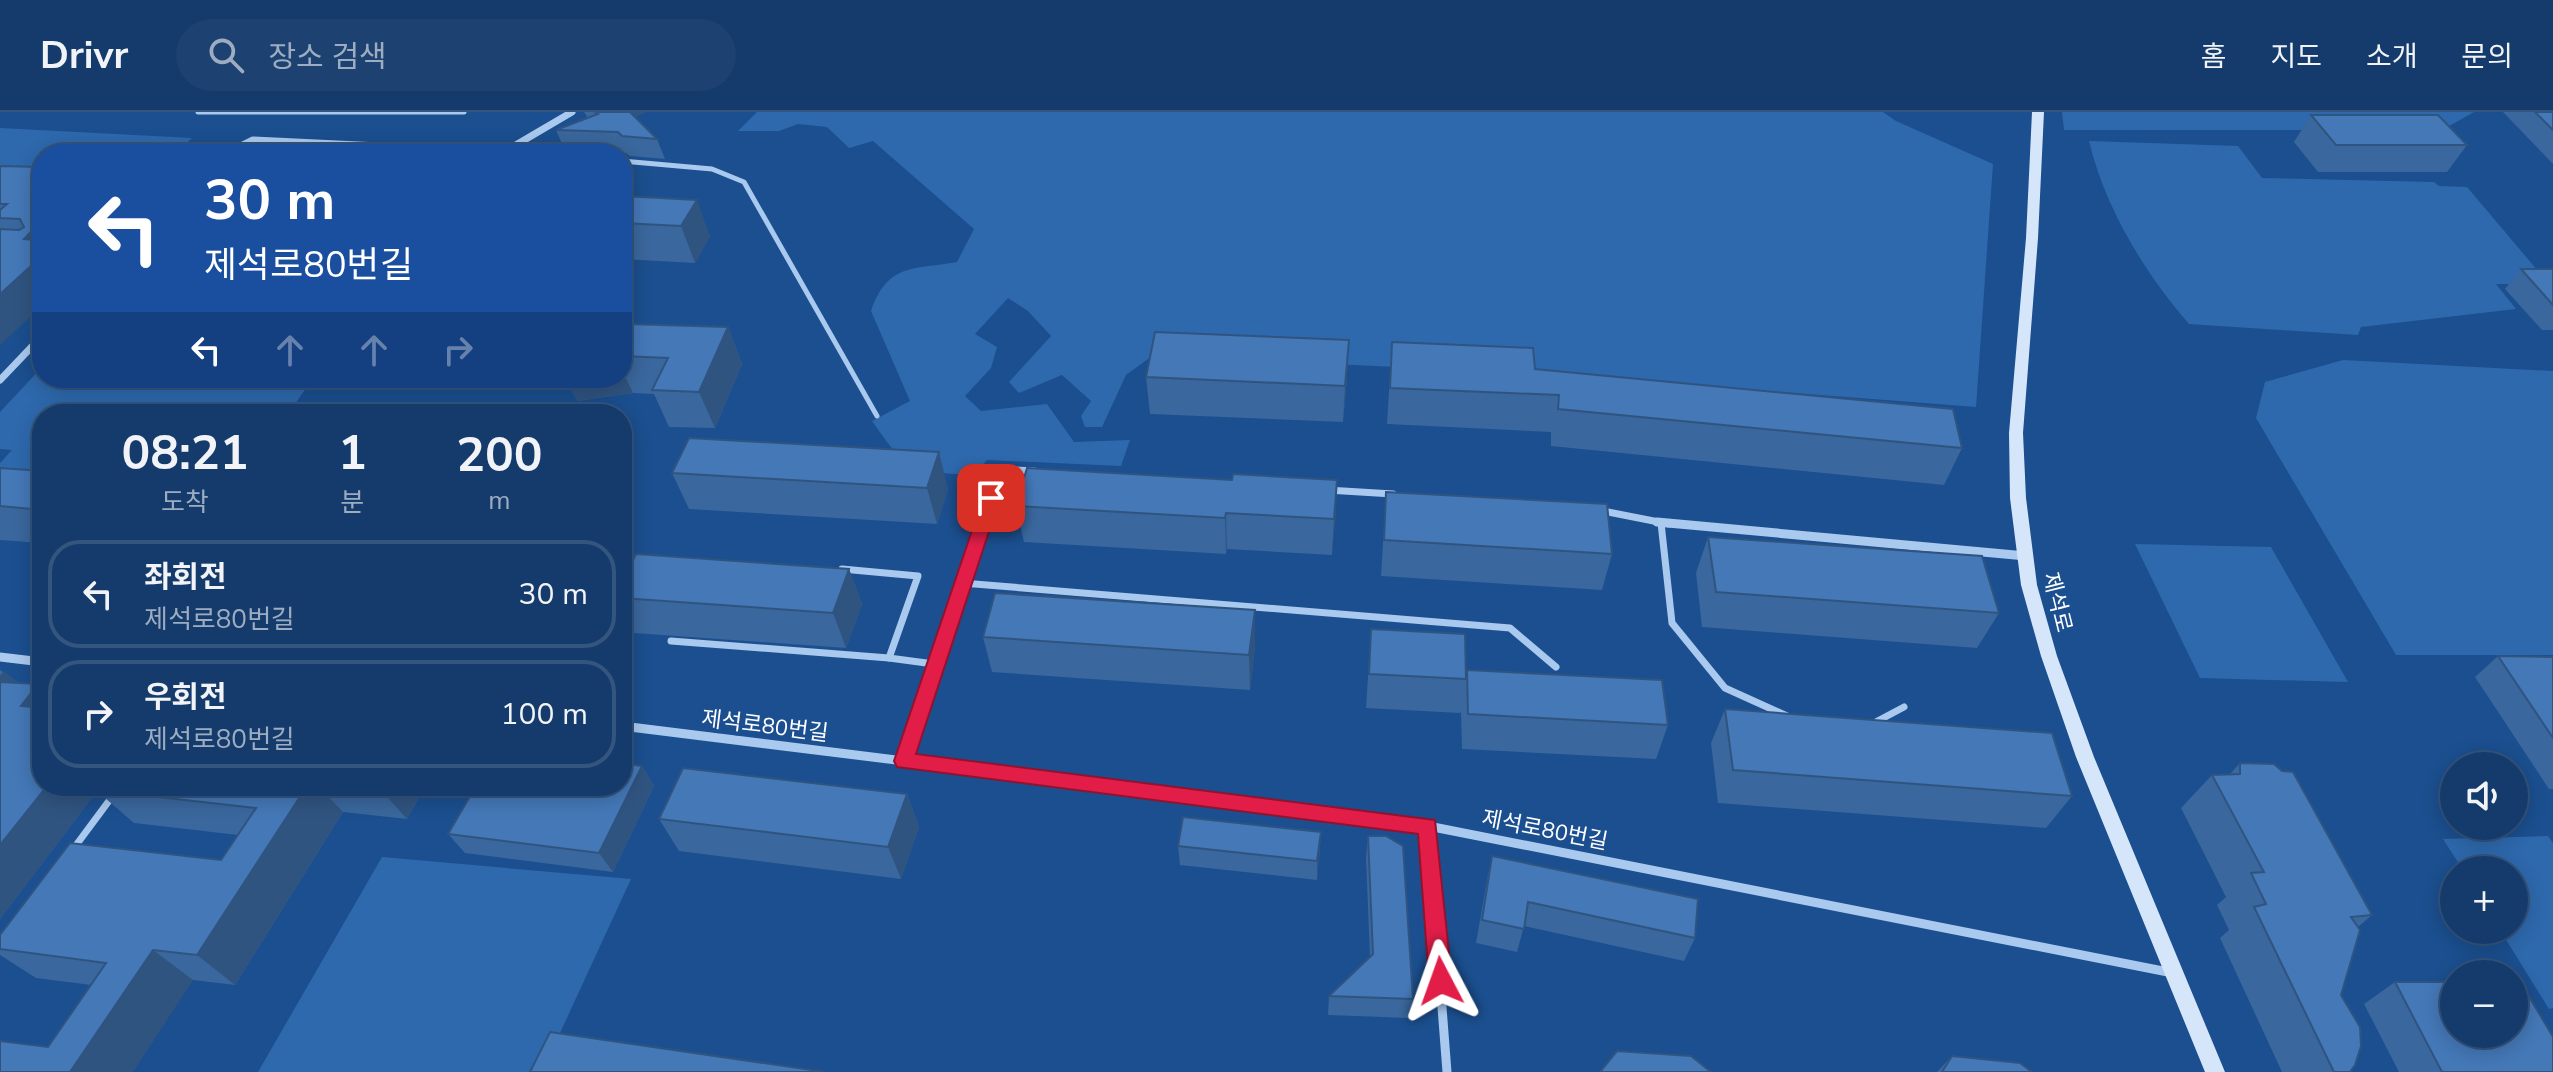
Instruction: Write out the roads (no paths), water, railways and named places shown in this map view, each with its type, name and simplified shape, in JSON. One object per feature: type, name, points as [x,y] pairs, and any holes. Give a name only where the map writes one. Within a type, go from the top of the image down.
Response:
[{"type":"street","points":[[518,144],[572,112]]},
{"type":"street","name":"제석로","points":[[2038,112],[2032,238],[2016,433],[2018,498],[2029,585],[2056,677],[2085,757],[2215,1072]]},
{"type":"street","points":[[240,144],[253,140],[337,144]]},
{"type":"street","points":[[0,380],[32,346]]},
{"type":"street","points":[[904,761],[1001,469],[1049,472]]},
{"type":"street","points":[[1318,489],[1397,494]]},
{"type":"street","points":[[1583,508],[1626,513],[1661,523],[2026,556]]},
{"type":"street","points":[[0,657],[32,661]]},
{"type":"street","name":"제석로80번길","points":[[632,727],[1428,826],[1569,851],[2173,973]]},
{"type":"street","points":[[1428,826],[1447,1072]]},
{"type":"lane","points":[[198,112],[464,112]]},
{"type":"lane","points":[[632,162],[712,169],[744,182],[877,416]]},
{"type":"lane","points":[[1661,523],[1672,623],[1725,688],[1801,722]]},
{"type":"lane","points":[[839,569],[918,576],[889,658]]},
{"type":"lane","points":[[962,583],[1510,628],[1556,667]]},
{"type":"lane","points":[[671,641],[934,664]]},
{"type":"lane","points":[[1865,727],[1904,707]]},
{"type":"lane","points":[[65,860],[113,796]]}]
